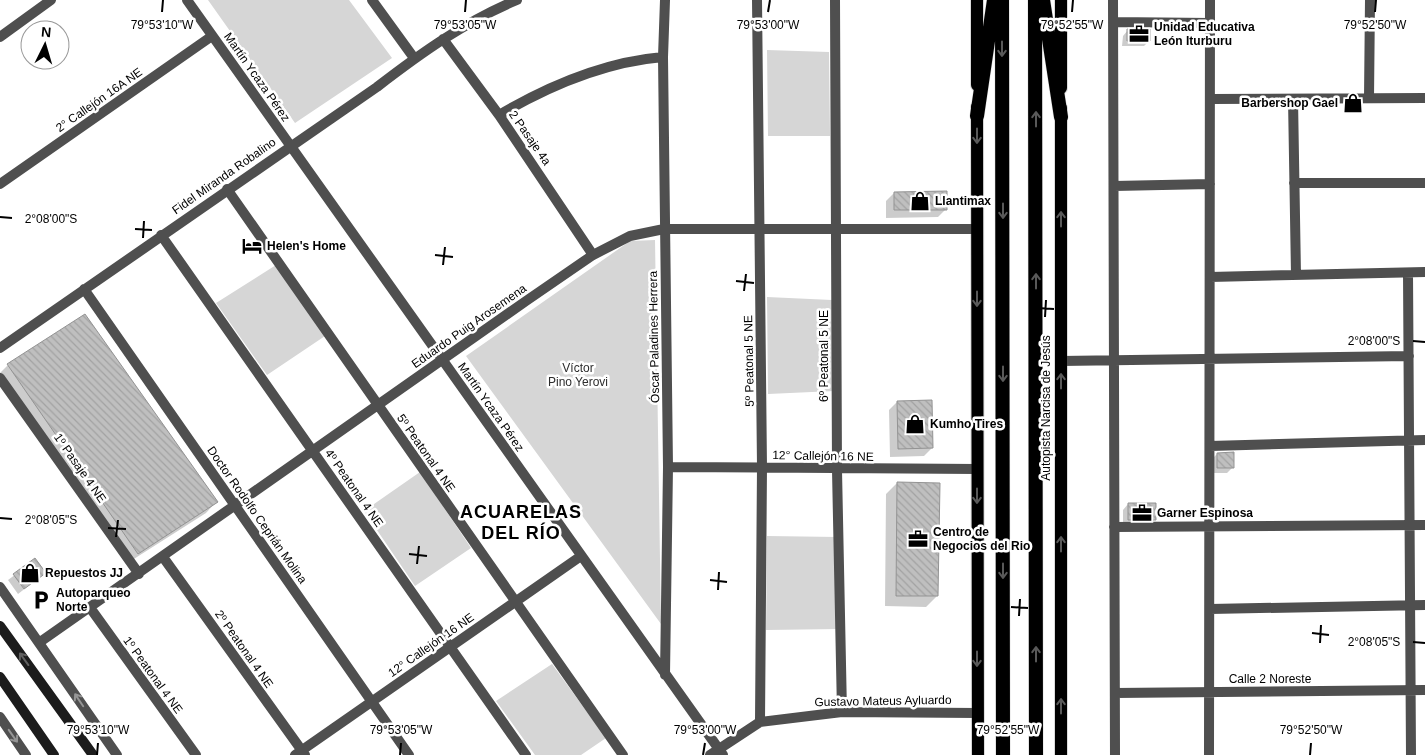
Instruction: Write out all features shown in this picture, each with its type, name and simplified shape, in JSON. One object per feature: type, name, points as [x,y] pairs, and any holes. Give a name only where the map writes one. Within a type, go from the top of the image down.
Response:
[{"type":"highway","points":[[977,116],[994,0]]},
{"type":"highway","points":[[1002,0],[1003,755]]},
{"type":"highway","name":"Autopista Narcisa de Jesús","points":[[1035,0],[1036,755]]},
{"type":"highway","points":[[1043,0],[1061,116]]},
{"type":"main road","points":[[976,0],[978,755]]},
{"type":"main road","name":"Autopista Narcisa de Jesús","points":[[1061,0],[1061,755]]},
{"type":"main road","points":[[0,626],[93,755]]},
{"type":"main road","points":[[0,677],[54,755]]},
{"type":"street","points":[[0,37],[50,0]]},
{"type":"street","name":"Martín Ycaza Pérez","points":[[187,0],[665,674],[717,753]]},
{"type":"street","points":[[372,0],[414,58]]},
{"type":"street","name":"Fidel Miranda Robalino","points":[[0,348],[290,145],[377,87],[414,58],[497,8],[517,0]]},
{"type":"street","name":"Óscar Paladines Herrera","points":[[665,0],[663,57],[664,229],[668,467],[665,674]]},
{"type":"street","name":"5º Peatonal 5 NE","points":[[757,0],[762,466],[760,722]]},
{"type":"street","name":"6º Peatonal 5 NE","points":[[835,0],[837,470],[842,712]]},
{"type":"street","points":[[1113,0],[1115,755]]},
{"type":"street","points":[[1209,755],[1210,0]]},
{"type":"street","points":[[1369,98],[1370,0]]},
{"type":"street","points":[[1113,22],[1210,23]]},
{"type":"street","name":"2° Callejón 16A NE","points":[[0,184],[212,36]]},
{"type":"street","name":"2 Pasaje 4a","points":[[444,39],[499,115],[593,255]]},
{"type":"street","points":[[499,115],[541,90],[590,72],[634,59],[663,57]]},
{"type":"street","points":[[1210,100],[1425,98]]},
{"type":"street","points":[[1293,99],[1296,275]]},
{"type":"street","points":[[1294,183],[1425,183]]},
{"type":"street","points":[[1114,186],[1210,184]]},
{"type":"street","name":"5º Peatonal 4 NE","points":[[227,189],[623,755]]},
{"type":"street","name":"Eduardo Puig Arosemena","points":[[40,642],[91,609],[312,451],[593,255],[630,236],[664,229],[977,229]]},
{"type":"street","name":"4º Peatonal 4 NE","points":[[161,235],[526,755]]},
{"type":"street","points":[[1408,272],[1408,525],[1411,755]]},
{"type":"street","points":[[1210,277],[1425,272]]},
{"type":"street","name":"Doctor Rodolfo Ceprián Molina","points":[[84,289],[409,755]]},
{"type":"street","points":[[1061,361],[1409,356]]},
{"type":"street","name":"1º Pasaje 4 NE","points":[[0,378],[139,574]]},
{"type":"street","points":[[1210,446],[1425,440]]},
{"type":"street","name":"12° Callejón 16 NE","points":[[668,467],[762,466],[837,470],[977,469]]},
{"type":"street","points":[[1114,527],[1425,525]]},
{"type":"street","name":"12° Callejón 16 NE","points":[[300,754],[581,556]]},
{"type":"street","name":"2º Peatonal 4 NE","points":[[163,557],[300,754]]},
{"type":"street","points":[[0,587],[40,642],[116,755]]},
{"type":"street","points":[[1210,609],[1425,605]]},
{"type":"street","name":"1º Peatonal 4 NE","points":[[91,609],[196,755]]},
{"type":"street","name":"Calle 2 Noreste","points":[[1115,693],[1425,690]]},
{"type":"street","name":"Gustavo Mateus Ayluardo","points":[[717,753],[760,722],[842,712],[977,713]]},
{"type":"street","points":[[1,720],[26,755]]},
{"type":"green space","points":[[208,0],[349,0],[392,58],[295,123]]},
{"type":"green space","points":[[767,50],[829,52],[830,136],[768,136]]},
{"type":"green space","name":"Víctor Pino Yerovi","points":[[655,240],[661,624],[466,356],[630,241]]},
{"type":"green space","points":[[276,265],[325,336],[267,375],[216,303]]},
{"type":"green space","points":[[767,297],[832,300],[834,391],[768,394]]},
{"type":"green space","points":[[420,472],[471,548],[415,586],[364,511]]},
{"type":"green space","points":[[767,536],[838,537],[839,629],[766,630]]},
{"type":"green space","points":[[552,664],[606,738],[581,755],[535,755],[496,701]]},
{"type":"building","name":"Unidad Educativa León Iturburu","points":[[1127,29],[1150,29],[1150,41],[1127,41]]},
{"type":"building","name":"Llantimax","points":[[947,191],[947,210],[894,210],[894,192]]},
{"type":"building","points":[[85,314],[218,502],[138,554],[7,364]]},
{"type":"building","name":"Kumho Tires","points":[[932,400],[933,448],[898,449],[897,401]]},
{"type":"building","points":[[1234,452],[1234,468],[1217,468],[1217,453]]},
{"type":"building","name":"Centro de Negocios del Rio","points":[[897,482],[940,483],[938,596],[896,596]]},
{"type":"building","name":"Garner Espinosa","points":[[1128,503],[1156,503],[1156,520],[1128,520]]},
{"type":"building","name":"Repuestos JJ","points":[[35,558],[46,573],[24,589],[13,574]]},
{"type":"place","name":"Unidad Educativa León Iturburu","points":[[1139,34]]},
{"type":"place","name":"Barbershop Gael","points":[[1353,103]]},
{"type":"place","name":"Llantimax","points":[[920,201]]},
{"type":"place","name":"Helen's Home","points":[[252,246]]},
{"type":"place","name":"Kumho Tires","points":[[915,424]]},
{"type":"place","name":"Garner Espinosa","points":[[1142,513]]},
{"type":"place","name":"Centro de Negocios del Rio","points":[[918,539]]},
{"type":"place","name":"Repuestos JJ","points":[[30,573]]},
{"type":"place","name":"Autoparqueo Norte","points":[[41,600]]},
{"type":"district","name":"ACUARELAS DEL RÍO","points":[[521,522]]}]
